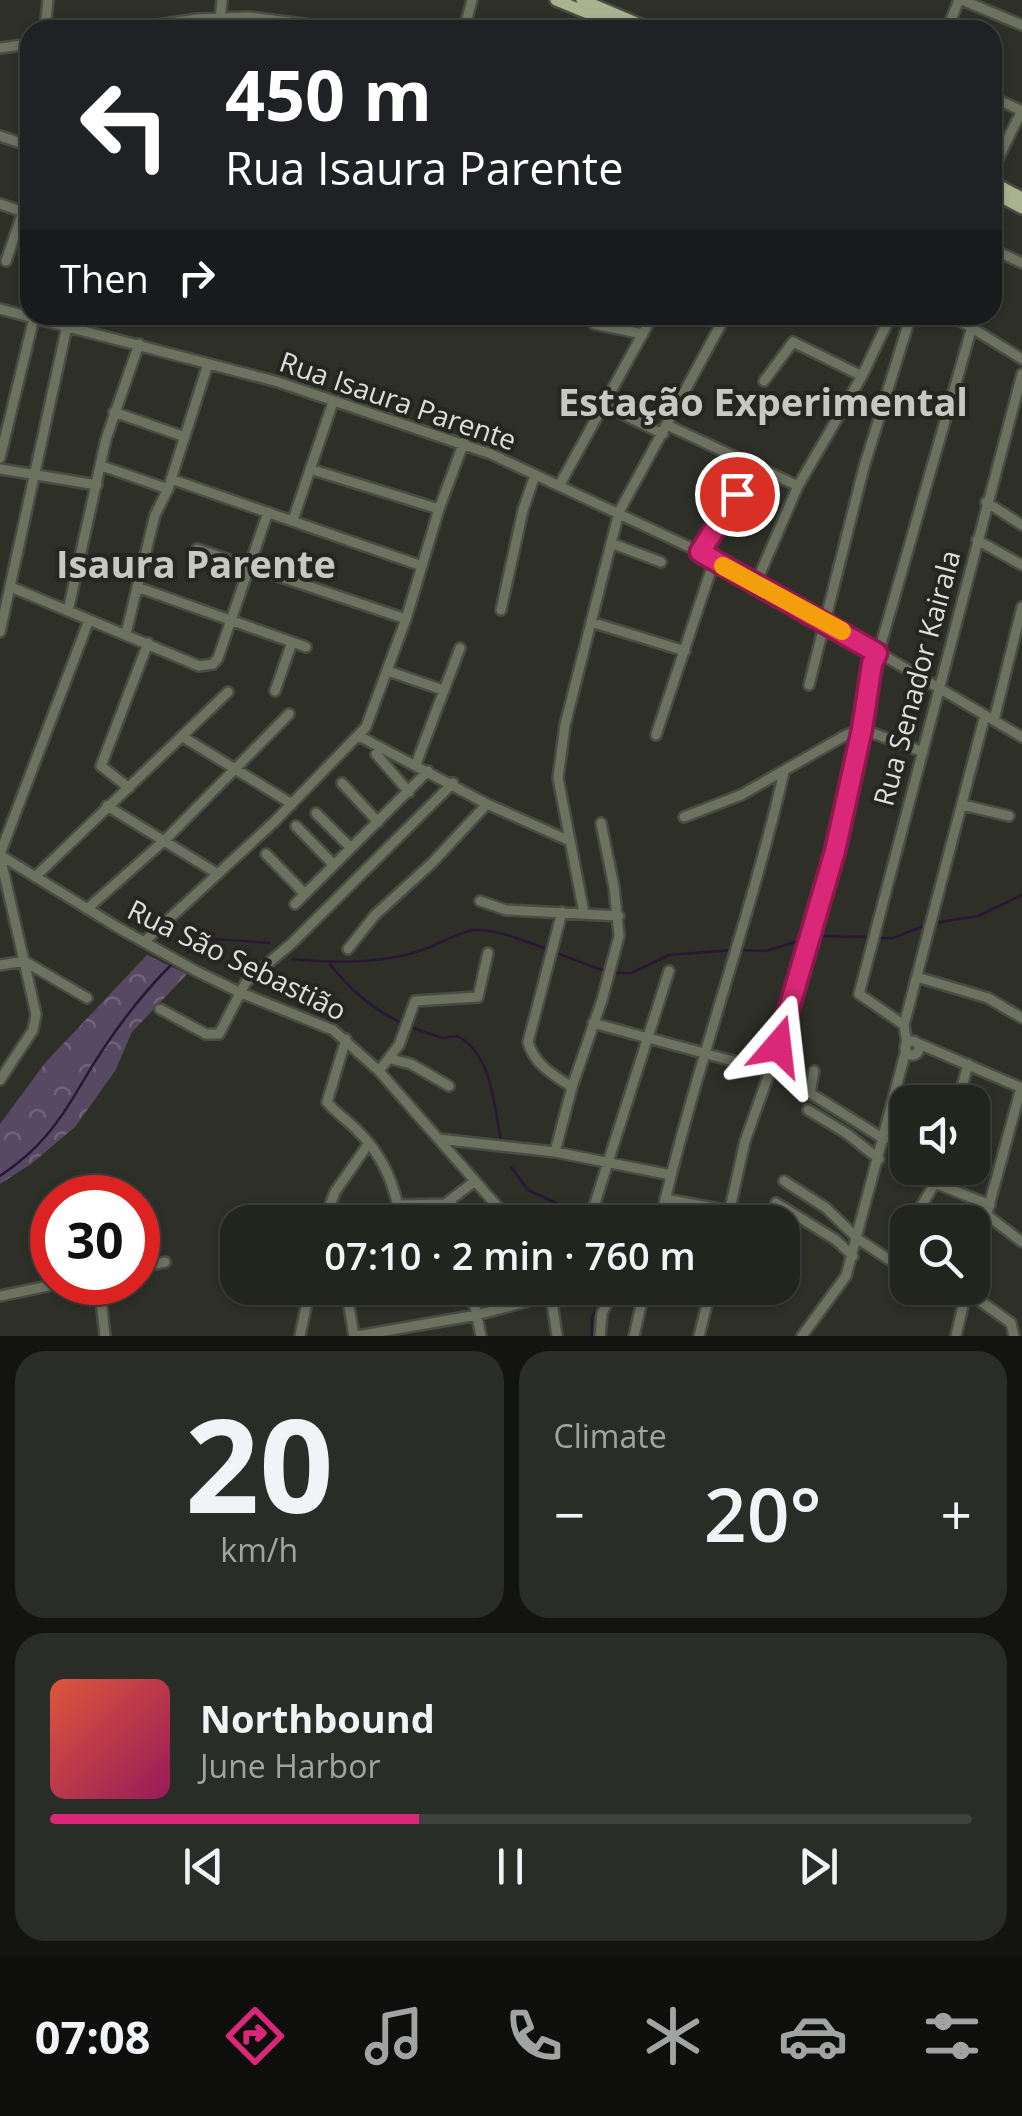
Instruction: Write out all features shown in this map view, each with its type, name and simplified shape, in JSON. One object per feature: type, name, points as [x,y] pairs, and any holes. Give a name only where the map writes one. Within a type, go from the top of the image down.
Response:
[{"type":"main road","points":[[556,0],[606,20]]},
{"type":"main road","points":[[582,0],[629,20]]},
{"type":"street","points":[[220,19],[222,0]]},
{"type":"street","points":[[960,0],[1022,24]]},
{"type":"street","points":[[593,20],[595,15]]},
{"type":"street","points":[[191,20],[279,20]]},
{"type":"street","points":[[1002,151],[1022,110]]},
{"type":"street","points":[[6,261],[20,227]]},
{"type":"street","points":[[0,458],[32,325]]},
{"type":"street","name":"Rua Isaura Parente","points":[[63,325],[278,382],[464,442],[700,552],[1022,737]]},
{"type":"street","points":[[599,325],[643,334]]},
{"type":"street","points":[[560,486],[647,325]]},
{"type":"street","points":[[584,912],[559,792],[565,725],[619,512],[721,325]]},
{"type":"street","points":[[756,582],[798,486],[887,325]]},
{"type":"street","points":[[809,685],[864,467],[908,325]]},
{"type":"street","points":[[967,325],[1022,359]]},
{"type":"street","points":[[0,632],[67,326]]},
{"type":"street","points":[[731,1205],[745,1141],[808,949],[848,798],[872,664],[972,328]]},
{"type":"street","points":[[764,381],[794,342],[862,376]]},
{"type":"street","points":[[68,612],[114,412],[139,344]]},
{"type":"street","points":[[126,634],[155,515],[170,484],[208,364]]},
{"type":"street","name":"Rua Senador Kairala","points":[[904,1025],[859,994],[1022,374]]},
{"type":"street","points":[[292,520],[333,402]]},
{"type":"street","points":[[0,404],[13,407]]},
{"type":"street","points":[[604,405],[798,486]]},
{"type":"street","points":[[114,412],[185,437]]},
{"type":"street","points":[[144,942],[360,736],[388,671],[464,442]]},
{"type":"street","points":[[102,466],[268,512],[422,566]]},
{"type":"street","points":[[700,552],[756,466]]},
{"type":"street","points":[[0,468],[96,486]]},
{"type":"street","points":[[310,469],[439,510]]},
{"type":"street","points":[[500,610],[535,475]]},
{"type":"street","points":[[986,502],[1022,525]]},
{"type":"street","points":[[11,587],[200,666],[213,664],[268,512]]},
{"type":"street","points":[[977,540],[1022,565]]},
{"type":"street","points":[[611,544],[661,562]]},
{"type":"street","points":[[197,549],[406,619]]},
{"type":"street","points":[[656,735],[714,561]]},
{"type":"street","points":[[137,588],[306,647]]},
{"type":"street","points":[[802,1336],[846,1276],[853,1256],[902,1070],[912,1049],[904,1025],[962,805],[1022,608]]},
{"type":"street","points":[[0,1080],[34,1025],[36,1008],[0,855],[89,620]]},
{"type":"street","points":[[591,622],[685,651]]},
{"type":"street","points":[[275,691],[292,642]]},
{"type":"street","points":[[128,788],[101,766],[148,643]]},
{"type":"street","points":[[416,764],[460,648]]},
{"type":"street","points":[[388,671],[443,690]]},
{"type":"street","points":[[35,877],[228,692]]},
{"type":"street","points":[[87,910],[166,839],[288,714]]},
{"type":"street","points":[[684,817],[741,795],[862,729],[924,752]]},
{"type":"street","points":[[360,736],[453,782],[488,804],[570,841]]},
{"type":"street","points":[[183,737],[292,804]]},
{"type":"street","points":[[376,754],[409,792]]},
{"type":"street","points":[[295,904],[428,771]]},
{"type":"street","points":[[664,1205],[784,772]]},
{"type":"street","points":[[160,1009],[215,1036],[254,973],[292,943],[453,782]]},
{"type":"street","points":[[342,783],[378,822]]},
{"type":"street","points":[[348,949],[375,915],[488,804]]},
{"type":"street","points":[[962,805],[1009,816]]},
{"type":"street","points":[[107,806],[218,874]]},
{"type":"street","points":[[316,813],[350,847]]},
{"type":"street","points":[[556,1152],[572,1086],[620,936],[601,823]]},
{"type":"street","points":[[296,826],[333,864]]},
{"type":"street","points":[[266,854],[305,894]]},
{"type":"street","name":"Rua São Sebastião","points":[[0,855],[144,942],[239,992],[322,1024],[346,1039],[497,1205]]},
{"type":"street","points":[[480,901],[506,910],[619,916]]},
{"type":"street","points":[[562,912],[528,1046],[549,1073],[572,1086]]},
{"type":"street","points":[[379,1071],[403,1036],[417,1000],[478,997],[488,952]]},
{"type":"street","points":[[0,966],[24,961],[87,998]]},
{"type":"street","points":[[594,1205],[669,971]]},
{"type":"street","points":[[917,977],[988,998],[1022,1018]]},
{"type":"street","points":[[593,1023],[770,1071]]},
{"type":"street","points":[[346,1039],[326,1102],[368,1143],[392,1179],[398,1205]]},
{"type":"street","points":[[912,1049],[968,1064],[1022,1088],[989,1205]]},
{"type":"street","points":[[390,1058],[411,1064],[449,1086]]},
{"type":"street","points":[[962,1085],[968,1064]]},
{"type":"street","points":[[814,1071],[810,1093],[884,1139]]},
{"type":"street","points":[[808,1110],[879,1158]]},
{"type":"street","points":[[439,1139],[556,1152],[671,1175]]},
{"type":"street","points":[[330,1205],[368,1143]]},
{"type":"street","points":[[438,1205],[451,1202],[476,1181]]},
{"type":"street","points":[[784,1181],[826,1208],[858,1239],[890,1260]]},
{"type":"street","points":[[939,1185],[978,1205]]},
{"type":"street","points":[[665,1199],[700,1205]]},
{"type":"street","points":[[776,1203],[836,1240],[853,1256]]},
{"type":"street","points":[[990,1212],[1022,1242]]},
{"type":"street","points":[[160,1263],[165,1262]]},
{"type":"street","points":[[0,1296],[30,1290]]},
{"type":"street","points":[[101,1305],[104,1336]]},
{"type":"street","points":[[300,1336],[306,1305]]},
{"type":"street","points":[[350,1305],[356,1336],[478,1315],[511,1305]]},
{"type":"street","points":[[475,1305],[482,1336]]},
{"type":"street","points":[[555,1305],[557,1336]]},
{"type":"street","points":[[600,1336],[606,1305]]},
{"type":"street","points":[[634,1336],[641,1305]]},
{"type":"street","points":[[699,1336],[707,1305]]},
{"type":"street","points":[[956,1336],[962,1305]]},
{"type":"street","points":[[987,1305],[1014,1326],[1014,1336]]},
{"type":"street","points":[[416,1324],[418,1336]]},
{"type":"green space","points":[[147,955],[187,974],[132,1032],[115,1071],[75,1127],[0,1184],[0,1124],[45,1063]]},
{"type":"waterway","points":[[934,923],[978,916],[1022,895]]},
{"type":"waterway","points":[[877,938],[893,938],[926,925]]},
{"type":"waterway","points":[[293,959],[386,959],[423,950],[467,932],[486,930],[606,971]]},
{"type":"waterway","points":[[812,936],[869,937]]},
{"type":"waterway","points":[[188,952],[218,939],[269,943]]},
{"type":"waterway","points":[[740,950],[766,951],[805,939]]},
{"type":"waterway","points":[[614,973],[631,973],[669,955],[732,950]]},
{"type":"waterway","points":[[330,964],[363,998],[404,1024]]},
{"type":"waterway","points":[[0,1176],[47,1135],[123,1021],[171,965]]},
{"type":"waterway","points":[[411,1027],[442,1038],[457,1036],[478,1055],[490,1082],[501,1140]]},
{"type":"waterway","points":[[511,1167],[528,1190],[560,1205]]},
{"type":"waterway","points":[[592,1336],[592,1317],[599,1305]]},
{"type":"slow traffic","points":[[723,566],[842,631]]},
{"type":"district","name":"Estação Experimental","points":[[763,403]]},
{"type":"district","name":"Isaura Parente","points":[[196,565]]},
{"type":"route","points":[[737,494],[700,552],[877,653],[835,851],[778,1046]]}]
